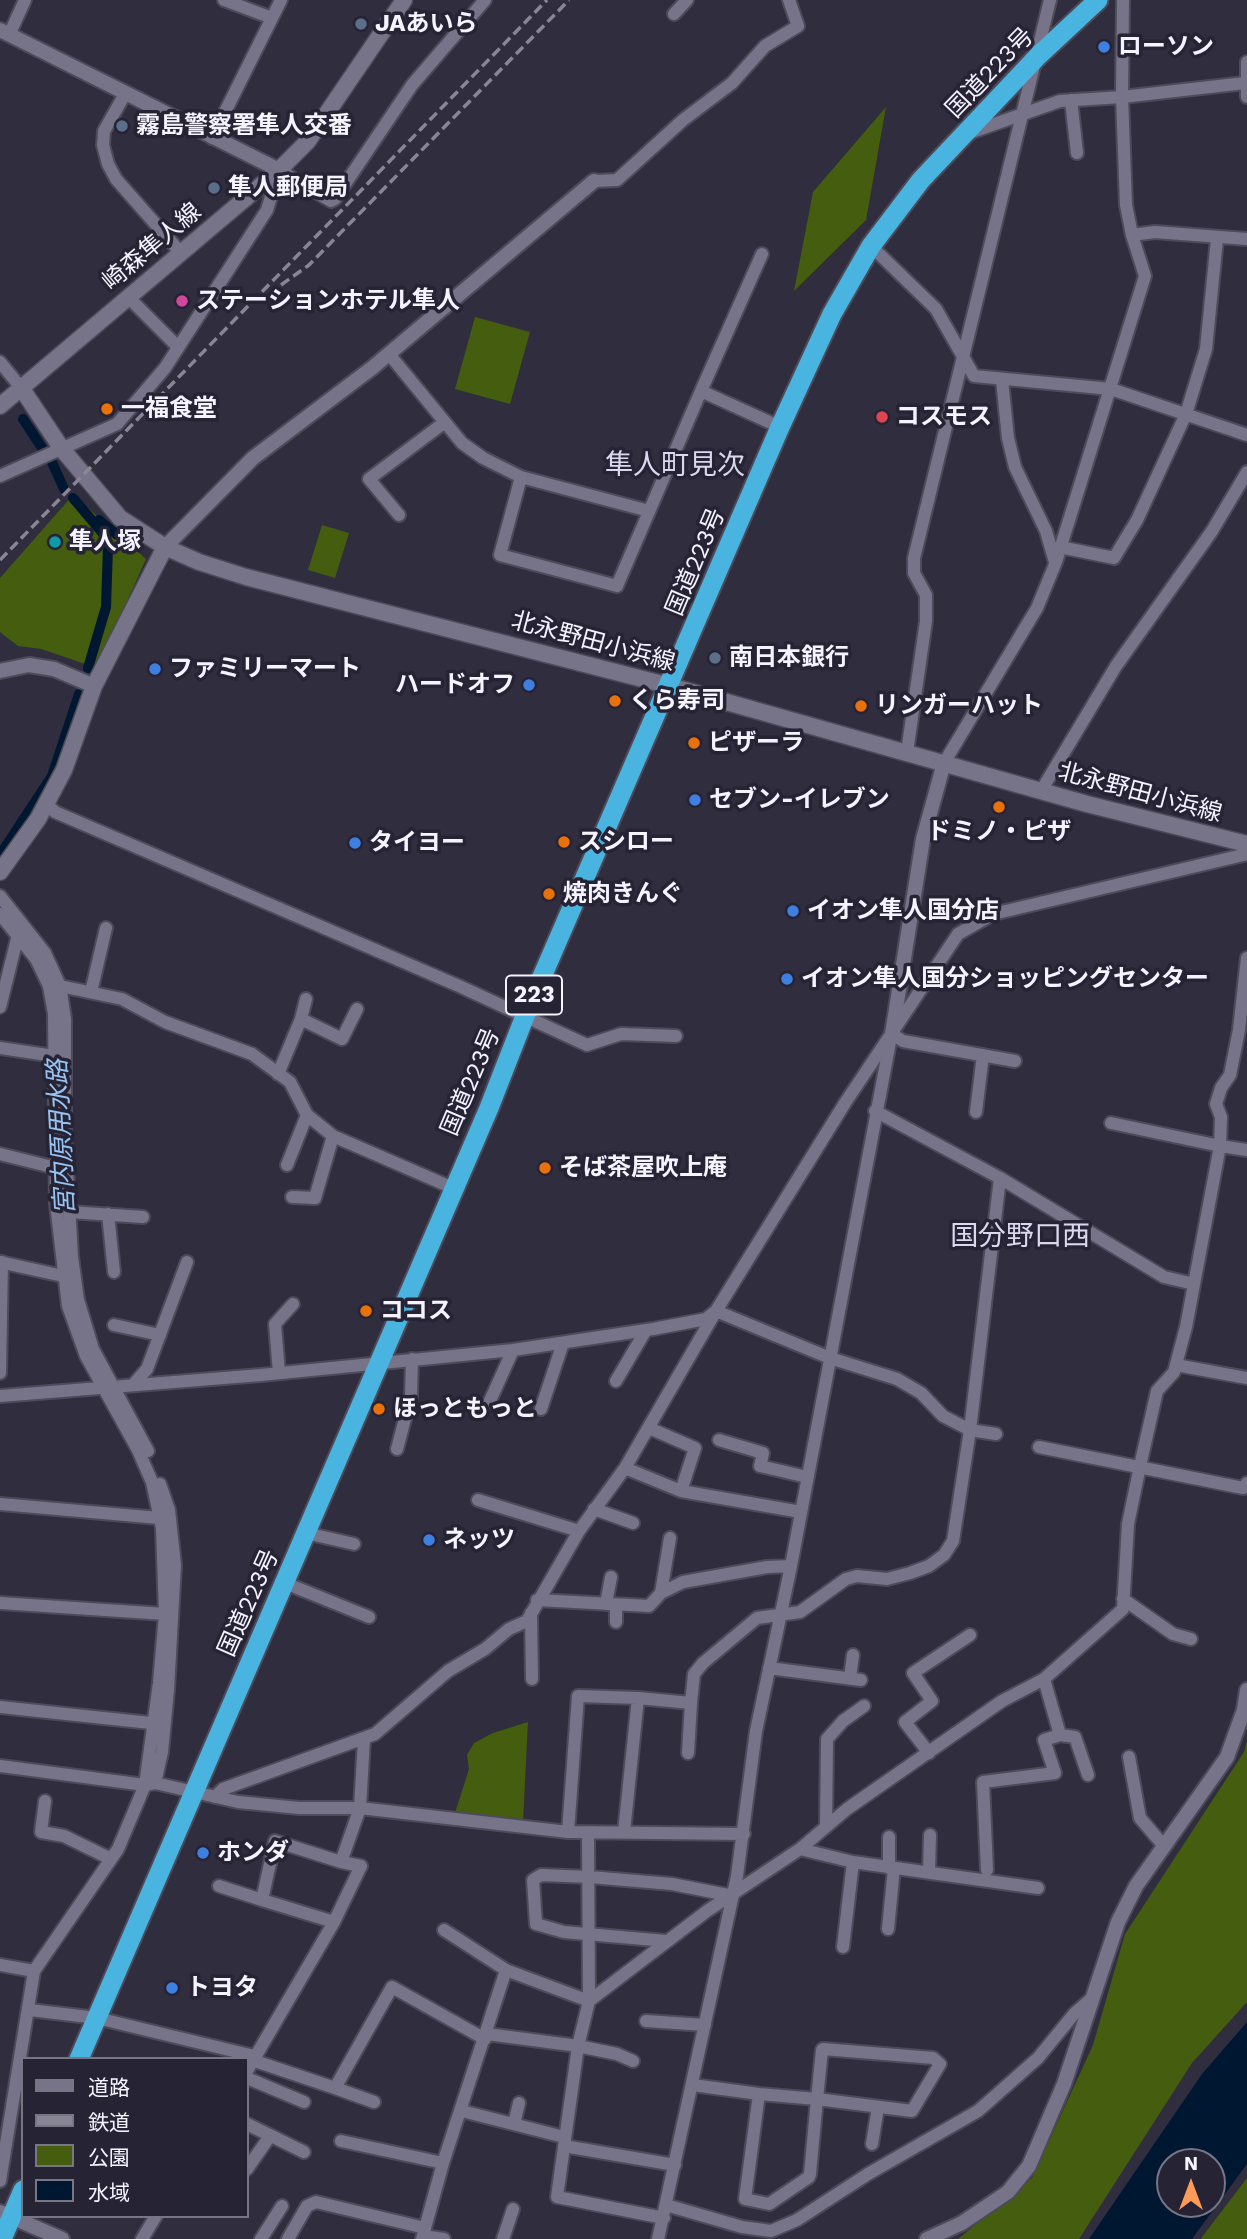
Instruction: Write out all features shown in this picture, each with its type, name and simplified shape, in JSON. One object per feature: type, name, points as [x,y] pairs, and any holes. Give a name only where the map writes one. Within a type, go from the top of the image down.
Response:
[{"type":"highway","name":"国道223号","points":[[80,2057],[489,1108],[525,1016],[780,427],[832,314],[871,246],[922,180],[1038,56],[1098,0]]},
{"type":"highway","points":[[2,2239],[6,2214],[21,2193]]},
{"type":"main road","name":"崎森隼人線","points":[[22,389],[279,170],[308,141],[404,0]]},
{"type":"main road","points":[[0,406],[22,389]]},
{"type":"main road","name":"北永野田小浜線","points":[[22,389],[62,449],[120,519],[165,547],[246,577],[670,686],[1041,790],[1247,844]]},
{"type":"main road","points":[[0,872],[46,804],[64,770],[94,686],[165,547]]},
{"type":"street","points":[[25,0],[4,32],[279,170],[331,201],[335,199],[412,85],[485,0]]},
{"type":"street","points":[[223,0],[272,18]]},
{"type":"street","points":[[212,138],[281,0]]},
{"type":"street","points":[[674,14],[687,0]]},
{"type":"street","points":[[165,547],[253,458],[389,354],[594,181],[617,180],[682,120],[732,83],[765,46],[798,26],[789,0]]},
{"type":"street","points":[[907,752],[926,621],[926,595],[914,573],[915,558],[965,359],[1010,156],[1024,113],[1050,0]]},
{"type":"street","points":[[658,2239],[733,1896],[744,1834],[756,1731],[791,1566],[875,1111],[892,1034],[923,839],[944,763],[1037,608],[1056,562],[1145,276],[1126,205],[1122,97],[1123,0]]},
{"type":"street","points":[[1247,62],[1247,97]]},
{"type":"street","points":[[965,134],[1071,100],[1245,83]]},
{"type":"street","points":[[125,94],[104,131],[103,145],[108,164],[116,179],[181,253]]},
{"type":"street","points":[[1071,100],[1077,153]]},
{"type":"street","points":[[0,476],[117,424],[165,368],[267,210],[279,170]]},
{"type":"street","points":[[1132,235],[1154,232],[1217,239],[1247,239]]},
{"type":"street","points":[[1060,547],[1114,558],[1137,520],[1185,414],[1206,349],[1217,239]]},
{"type":"street","points":[[871,246],[936,309],[975,376],[1111,389],[1247,436]]},
{"type":"street","points":[[522,477],[500,555],[617,586],[762,254]]},
{"type":"street","points":[[128,296],[178,347]]},
{"type":"street","points":[[389,354],[462,443],[483,458],[522,477],[649,511]]},
{"type":"street","points":[[0,362],[22,389]]},
{"type":"street","points":[[1002,380],[1008,438],[1015,467],[1046,531],[1056,562]]},
{"type":"street","points":[[701,391],[780,427]]},
{"type":"street","points":[[398,515],[369,479],[445,422]]},
{"type":"street","points":[[1041,790],[1116,666],[1212,531],[1247,472]]},
{"type":"street","points":[[0,671],[12,666],[29,665],[54,669],[94,686]]},
{"type":"street","points":[[46,804],[55,812],[587,1045],[621,1034],[676,1036]]},
{"type":"street","points":[[215,1797],[223,1790],[364,1739],[410,1706],[448,1671],[485,1649],[509,1629],[527,1621],[579,1531],[625,1468],[716,1311],[948,945],[974,923],[993,914],[1043,900],[1247,854]]},
{"type":"street","points":[[0,896],[45,953],[60,986],[65,1019],[65,1135],[72,1256],[80,1311],[108,1387],[152,1482],[164,1547],[159,1724]]},
{"type":"street","points":[[0,914],[18,935],[49,986],[54,1014],[56,1168],[63,1276],[79,1339],[150,1456],[169,1510],[173,1535],[172,1630],[150,1784],[111,1859],[34,1971],[30,2010],[10,2104],[0,2181]]},
{"type":"street","points":[[91,992],[106,928]]},
{"type":"street","points":[[0,1007],[18,935]]},
{"type":"street","points":[[589,2001],[666,1941],[800,1849],[826,1827],[1002,1701],[1044,1679],[1123,1609],[1128,1524],[1157,1391],[1174,1372],[1194,1284],[1220,1146],[1221,1117],[1216,1104],[1221,1088],[1230,1075],[1245,1008],[1247,958]]},
{"type":"street","points":[[60,986],[130,1002],[165,1022],[252,1054],[290,1082],[307,1115],[333,1136],[453,1188]]},
{"type":"street","points":[[278,1074],[301,1019],[306,999]]},
{"type":"street","points":[[301,1019],[342,1039],[357,1009]]},
{"type":"street","points":[[892,1034],[903,1041],[1015,1061]]},
{"type":"street","points":[[0,1048],[54,1056]]},
{"type":"street","points":[[976,1112],[983,1055]]},
{"type":"street","points":[[875,1111],[1000,1178],[1164,1277],[1194,1284]]},
{"type":"street","points":[[287,1165],[307,1115]]},
{"type":"street","points":[[1111,1123],[1247,1150]]},
{"type":"street","points":[[292,1197],[315,1198],[333,1136]]},
{"type":"street","points":[[0,1154],[56,1168]]},
{"type":"street","points":[[688,1753],[694,1674],[703,1663],[757,1618],[800,1612],[846,1579],[857,1576],[887,1579],[929,1566],[944,1555],[953,1541],[970,1430],[1000,1178]]},
{"type":"street","points":[[70,1212],[143,1217]]},
{"type":"street","points":[[108,1214],[114,1272]]},
{"type":"street","points":[[0,1373],[1,1262],[63,1276]]},
{"type":"street","points":[[133,1385],[147,1369],[187,1262]]},
{"type":"street","points":[[279,1373],[275,1324],[293,1304]]},
{"type":"street","points":[[0,1396],[513,1350],[706,1319],[716,1311]]},
{"type":"street","points":[[716,1311],[831,1358],[897,1379],[921,1393],[943,1416],[970,1430],[996,1434]]},
{"type":"street","points":[[114,1325],[160,1335]]},
{"type":"street","points":[[616,1381],[646,1330]]},
{"type":"street","points":[[541,1409],[563,1343]]},
{"type":"street","points":[[489,1403],[513,1350]]},
{"type":"street","points":[[397,1449],[411,1396],[412,1359]]},
{"type":"street","points":[[1176,1365],[1247,1378]]},
{"type":"street","points":[[649,1427],[695,1448],[681,1491]]},
{"type":"street","points":[[719,1440],[739,1441],[764,1453],[760,1466],[807,1477]]},
{"type":"street","points":[[1039,1447],[1244,1488],[1247,1483]]},
{"type":"street","points":[[625,1468],[681,1491],[801,1512]]},
{"type":"street","points":[[478,1500],[579,1531]]},
{"type":"street","points":[[0,1504],[159,1518]]},
{"type":"street","points":[[594,1508],[633,1523]]},
{"type":"street","points":[[306,1533],[354,1544]]},
{"type":"street","points":[[661,1593],[670,1538]]},
{"type":"street","points":[[537,1600],[649,1606],[661,1593],[683,1582],[767,1567],[791,1566]]},
{"type":"street","points":[[611,1577],[611,1605],[616,1622]]},
{"type":"street","points":[[285,1583],[369,1617]]},
{"type":"street","points":[[1123,1599],[1173,1634],[1191,1639]]},
{"type":"street","points":[[0,1603],[164,1614]]},
{"type":"street","points":[[531,1613],[532,1679]]},
{"type":"street","points":[[929,1754],[905,1722],[932,1702],[913,1673],[970,1635]]},
{"type":"street","points":[[769,1668],[856,1679],[853,1655]]},
{"type":"street","points":[[1044,1679],[1060,1735]]},
{"type":"street","points":[[927,2239],[962,2223],[1008,2192],[1029,2166],[1064,2084],[1118,1922],[1136,1885],[1227,1757],[1244,1710],[1247,1690]]},
{"type":"street","points":[[568,1832],[578,1696],[691,1703]]},
{"type":"street","points":[[624,1832],[638,1698]]},
{"type":"street","points":[[826,1827],[827,1740],[843,1721],[864,1706]]},
{"type":"street","points":[[0,1707],[159,1724]]},
{"type":"street","points":[[987,1870],[983,1782],[1055,1773],[1044,1740],[1060,1735],[1075,1737],[1088,1775]]},
{"type":"street","points":[[341,1862],[360,1808],[364,1739]]},
{"type":"street","points":[[1129,1757],[1140,1818],[1164,1846]]},
{"type":"street","points":[[0,1766],[150,1784],[215,1797],[299,1808],[360,1808],[568,1832],[744,1834]]},
{"type":"street","points":[[45,1801],[41,1832],[64,1836],[111,1859]]},
{"type":"street","points":[[588,1833],[589,2001],[578,2046],[557,2197],[665,2212],[771,2231],[797,2220],[978,2111],[1038,2058],[1074,2014],[1093,1998]]},
{"type":"street","points":[[929,1872],[930,1835]]},
{"type":"street","points":[[888,1929],[892,1868],[889,1837]]},
{"type":"street","points":[[262,1900],[275,1841],[361,1866],[334,1922],[251,2062],[374,2102]]},
{"type":"street","points":[[800,1849],[853,1862],[1038,1888]]},
{"type":"street","points":[[843,1947],[853,1862]]},
{"type":"street","points":[[666,1941],[589,1934],[536,1924],[533,1880],[541,1875],[590,1877],[672,1884],[733,1896]]},
{"type":"street","points":[[219,1886],[334,1922]]},
{"type":"street","points":[[444,1930],[506,1970],[589,2001]]},
{"type":"street","points":[[0,1965],[34,1971]]},
{"type":"street","points":[[424,2234],[443,2163],[506,1970]]},
{"type":"street","points":[[335,2088],[392,1987],[486,2036],[578,2046],[617,2054],[633,2061]]},
{"type":"street","points":[[30,2010],[97,2018],[234,2057]]},
{"type":"street","points":[[646,2021],[705,2025]]},
{"type":"street","points":[[693,2085],[759,2094],[817,2099],[912,2111],[939,2060],[827,2048],[822,2050],[817,2099],[809,2177],[772,2202],[764,2204],[746,2200],[745,2197],[759,2094]]},
{"type":"street","points":[[248,2078],[304,2102]]},
{"type":"street","points":[[514,2124],[519,2103]]},
{"type":"street","points":[[872,2144],[878,2107]]},
{"type":"street","points":[[462,2110],[564,2141],[675,2165]]},
{"type":"street","points":[[248,2125],[304,2152]]},
{"type":"street","points":[[248,2168],[270,2136]]},
{"type":"street","points":[[341,2141],[390,2147],[443,2163]]},
{"type":"street","points":[[289,2239],[307,2206],[316,2202],[444,2239]]},
{"type":"street","points":[[261,2239],[282,2206]]},
{"type":"street","points":[[503,2239],[513,2209]]},
{"type":"street","points":[[6,2214],[62,2239]]},
{"type":"street","points":[[142,2239],[155,2218]]},
{"type":"green space","points":[[886,107],[866,220],[794,291],[813,192]]},
{"type":"green space","points":[[475,317],[530,332],[510,404],[455,389]]},
{"type":"green space","points":[[73,495],[146,559],[97,668],[41,649],[18,646],[0,632],[0,578]]},
{"type":"green space","points":[[322,525],[349,533],[335,578],[308,570]]},
{"type":"green space","points":[[528,1722],[523,1822],[455,1813],[469,1769],[467,1755],[474,1743],[493,1733]]},
{"type":"green space","points":[[1247,1741],[1247,2002],[1192,2063],[1079,2239],[958,2239],[1032,2178],[1093,2045],[1125,1934],[1244,1752]]},
{"type":"green space","points":[[1247,2178],[1247,2239],[1201,2239],[1216,2218],[1226,2218],[1226,2206]]},
{"type":"water","points":[[1247,2022],[1247,2164],[1226,2193],[1226,2148],[1156,2148],[1156,2218],[1207,2218],[1192,2239],[1089,2239],[1202,2074]]},
{"type":"waterway","name":"宮内原用水路","points":[[23,419],[42,448]]},
{"type":"waterway","name":"宮内原用水路","points":[[51,460],[64,489]]},
{"type":"waterway","name":"宮内原用水路","points":[[73,498],[106,537],[108,547],[106,607],[88,668]]},
{"type":"waterway","name":"宮内原用水路","points":[[99,520],[117,535]]},
{"type":"waterway","name":"宮内原用水路","points":[[0,855],[52,776],[79,694]]},
{"type":"railway","points":[[0,560],[547,0]]},
{"type":"railway","points":[[281,285],[309,265],[569,0]]},
{"type":"place","name":"JAあいら","points":[[361,24]]},
{"type":"place","name":"ローソン","points":[[1104,47]]},
{"type":"place","name":"霧島警察署隼人交番","points":[[122,126]]},
{"type":"place","name":"隼人郵便局","points":[[214,188]]},
{"type":"place","name":"ステーションホテル隼人","points":[[182,301]]},
{"type":"place","name":"一福食堂","points":[[107,409]]},
{"type":"place","name":"コスモス","points":[[882,417]]},
{"type":"place","name":"隼人塚","points":[[55,542]]},
{"type":"place","name":"南日本銀行","points":[[715,658]]},
{"type":"place","name":"ファミリーマート","points":[[155,669]]},
{"type":"place","name":"ハードオフ","points":[[529,685]]},
{"type":"place","name":"くら寿司","points":[[615,701]]},
{"type":"place","name":"リンガーハット","points":[[861,706]]},
{"type":"place","name":"ピザーラ","points":[[694,743]]},
{"type":"place","name":"セブン-イレブン","points":[[695,800]]},
{"type":"place","name":"ドミノ・ピザ","points":[[999,807]]},
{"type":"place","name":"スシロー","points":[[564,842]]},
{"type":"place","name":"タイヨー","points":[[355,843]]},
{"type":"place","name":"焼肉きんぐ","points":[[549,894]]},
{"type":"place","name":"イオン隼人国分店","points":[[793,911]]},
{"type":"place","name":"イオン隼人国分ショッピングセンター","points":[[787,979]]},
{"type":"place","name":"そば茶屋吹上庵","points":[[545,1168]]},
{"type":"place","name":"ココス","points":[[366,1311]]},
{"type":"place","name":"ほっともっと","points":[[379,1409]]},
{"type":"place","name":"ネッツ","points":[[429,1540]]},
{"type":"place","name":"ホンダ","points":[[203,1853]]},
{"type":"place","name":"トヨタ","points":[[172,1988]]},
{"type":"district","name":"隼人町見次","points":[[675,466]]},
{"type":"district","name":"国分野口西","points":[[1020,1237]]}]
